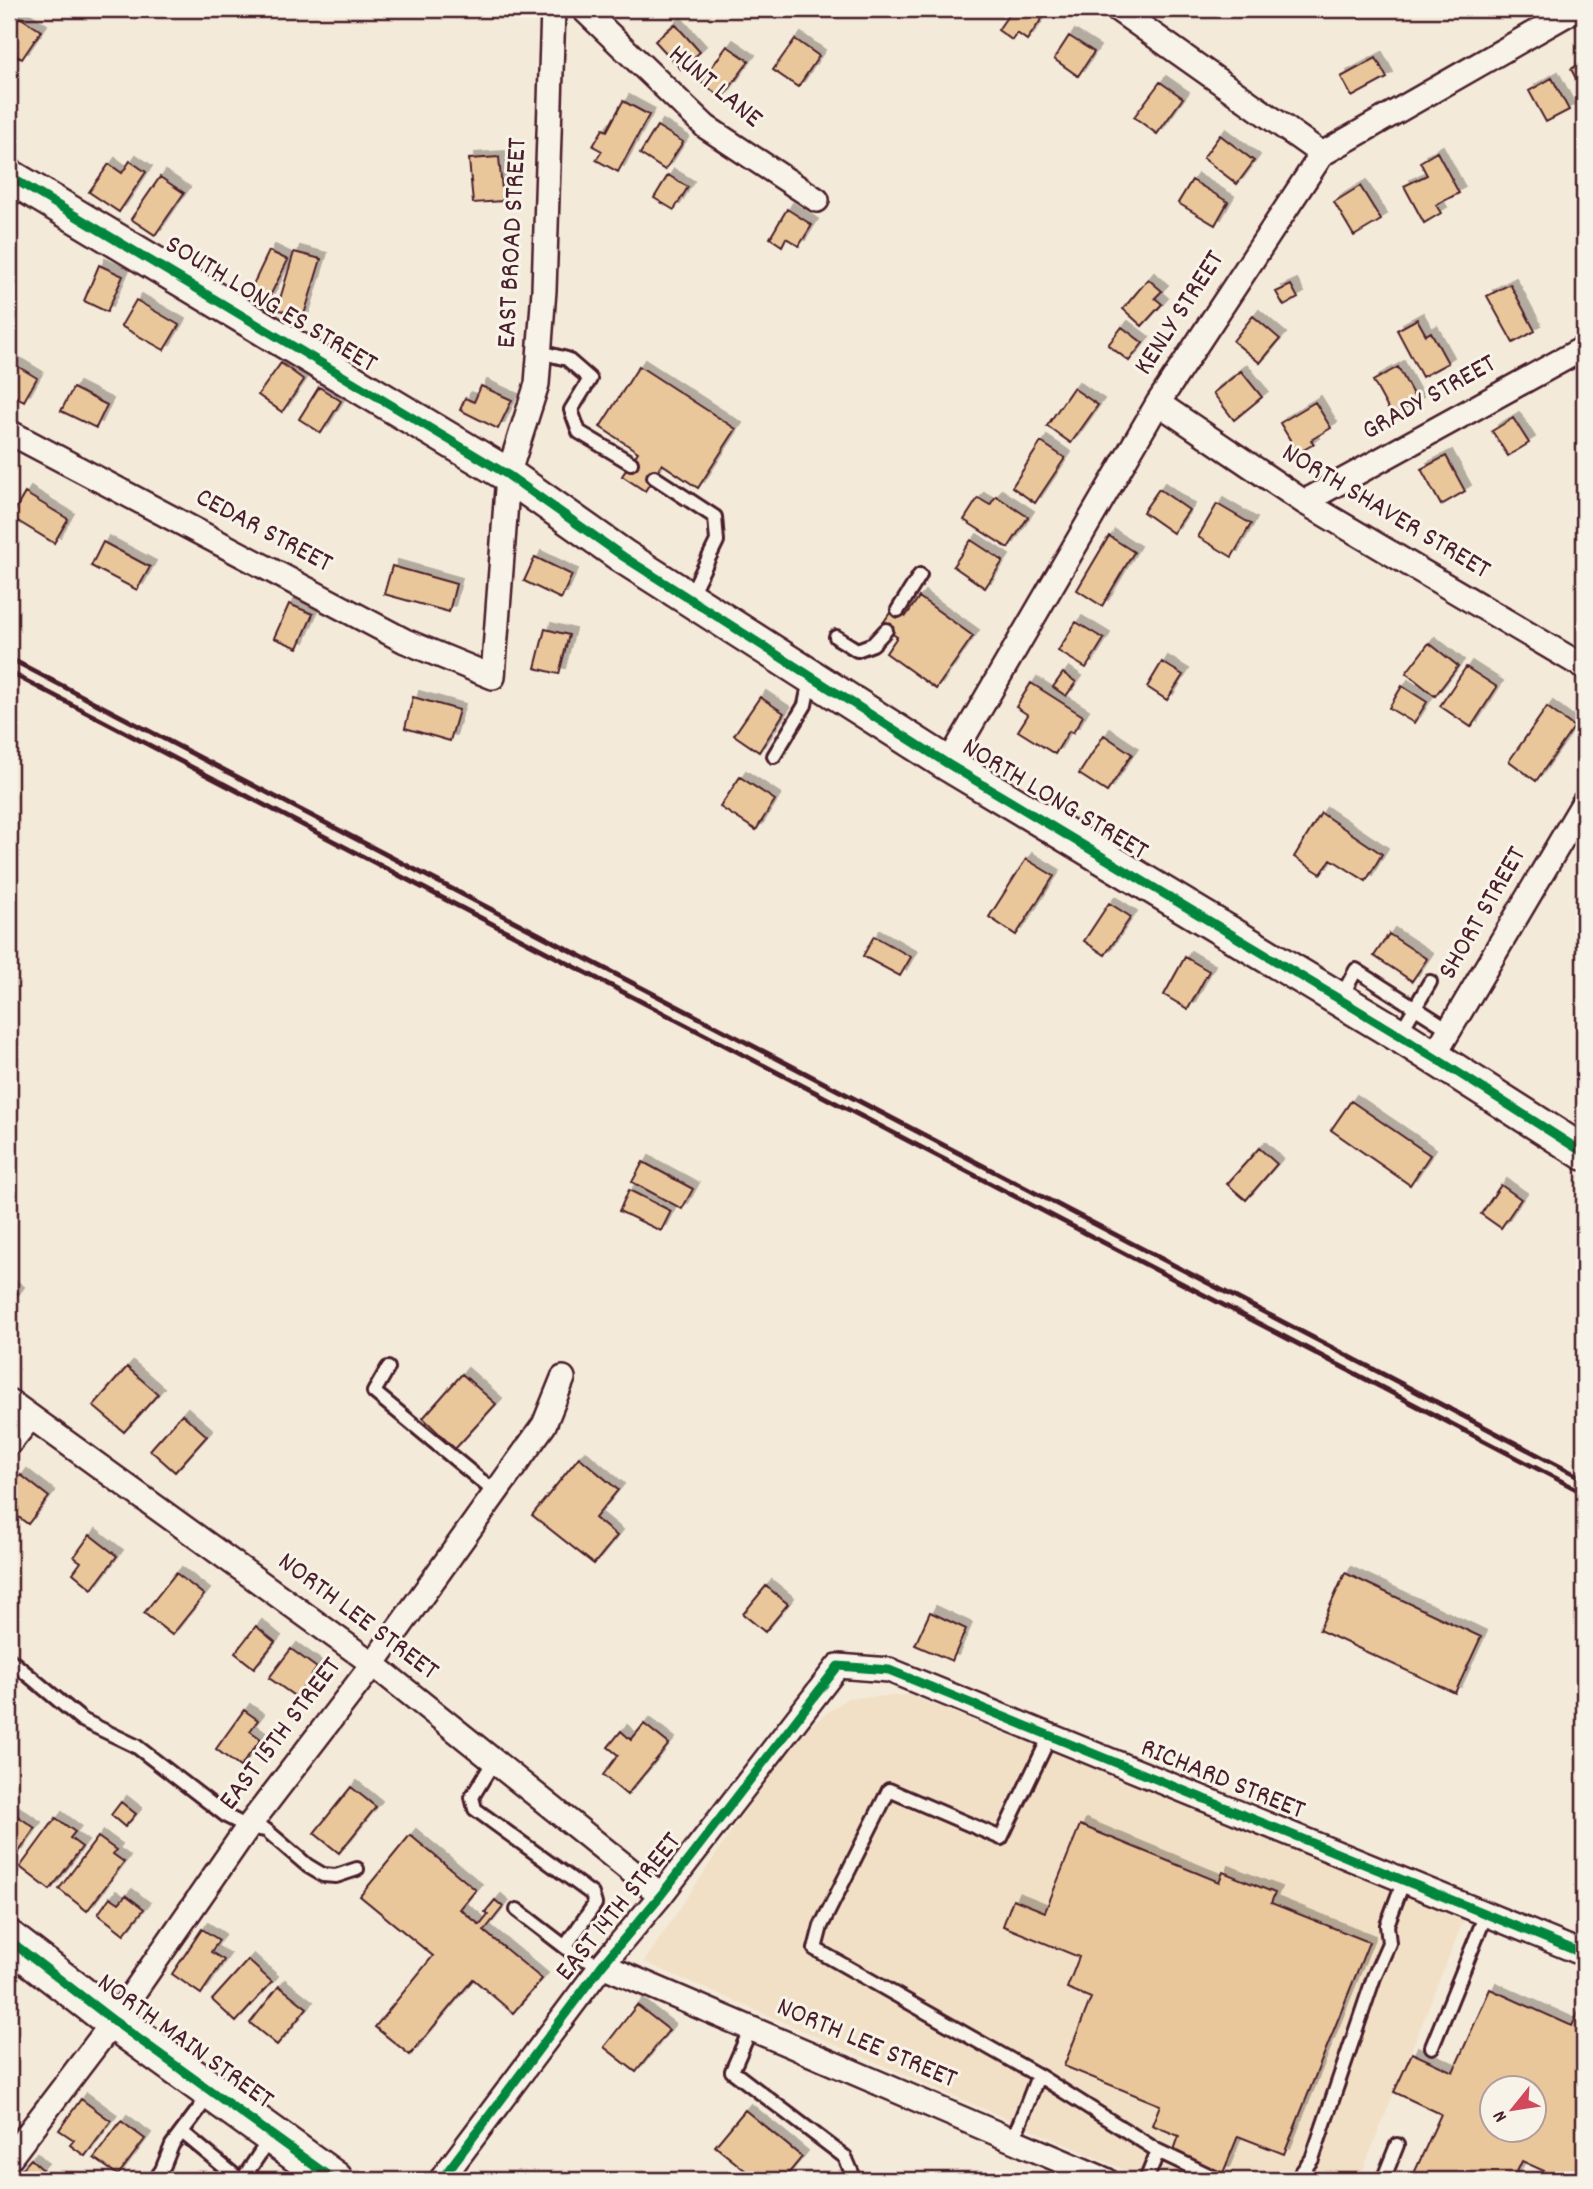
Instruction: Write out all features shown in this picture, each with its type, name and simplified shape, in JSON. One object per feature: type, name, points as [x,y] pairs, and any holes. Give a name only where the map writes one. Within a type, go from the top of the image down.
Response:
[{"type":"main road","name":"NORTH MAIN STREET","points":[[9,1940],[114,2021],[334,2180]]},
{"type":"street","name":"EAST BROAD STREET","points":[[493,677],[508,475],[537,384],[540,352],[553,9]]},
{"type":"street","name":"HUNT LANE","points":[[583,9],[706,127],[817,200]]},
{"type":"street","points":[[1117,9],[1322,154]]},
{"type":"street","name":"KENLY STREET","points":[[948,764],[1158,403],[1322,154],[1576,9]]},
{"type":"street","name":"SOUTH LONG ES STREET","points":[[9,176],[508,475]]},
{"type":"street","name":"GRADY STREET","points":[[1304,502],[1584,348]]},
{"type":"street","name":"NORTH SHAVER STREET","points":[[1158,403],[1304,502],[1584,667]]},
{"type":"street","name":"CEDAR STREET","points":[[9,432],[405,641],[493,677]]},
{"type":"street","name":"NORTH LONG STREET","points":[[508,475],[624,556],[948,764],[1340,999],[1407,1021],[1442,1043],[1584,1153]]},
{"type":"street","name":"SHORT STREET","points":[[1442,1043],[1584,802]]},
{"type":"street","name":"EAST 15TH STREET","points":[[9,2159],[114,2021],[248,1827],[373,1664],[496,1493],[544,1425],[563,1378]]},
{"type":"street","name":"NORTH LEE STREET","points":[[9,1401],[373,1664],[661,1895]]},
{"type":"street","points":[[9,1444],[31,1418]]},
{"type":"street","name":"RICHARD STREET","points":[[838,1666],[889,1670],[1584,1952]]},
{"type":"street","name":"EAST 14TH STREET","points":[[441,2180],[602,1965],[661,1895],[838,1666]]},
{"type":"street","name":"NORTH LEE STREET","points":[[602,1965],[1106,2180]]},
{"type":"lane","points":[[540,352],[567,359],[590,379],[570,410],[579,432],[631,463]]},
{"type":"lane","points":[[654,478],[715,517],[717,541],[688,598]]},
{"type":"lane","points":[[898,610],[920,575]]},
{"type":"lane","points":[[835,637],[857,650],[873,644],[886,630]]},
{"type":"lane","points":[[774,756],[805,705],[811,676]]},
{"type":"lane","points":[[1407,1021],[1430,982]]},
{"type":"lane","points":[[388,1368],[374,1392],[496,1493]]},
{"type":"lane","points":[[9,1658],[82,1720],[136,1746],[228,1817],[248,1827],[266,1830],[308,1866],[323,1875],[336,1876],[357,1869]]},
{"type":"lane","points":[[1050,1736],[1000,1838],[889,1790],[821,1926],[815,1949],[1038,2076],[1157,2151],[1219,2180]]},
{"type":"lane","points":[[494,1761],[472,1797],[475,1809],[592,1894],[595,1904],[565,1947]]},
{"type":"lane","points":[[1296,2180],[1312,2159],[1374,1977],[1389,1943],[1387,1925],[1404,1880]]},
{"type":"lane","points":[[517,1910],[577,1956],[602,1965]]},
{"type":"lane","points":[[1432,2047],[1486,1914]]},
{"type":"lane","points":[[751,2028],[732,2071],[845,2157],[855,2180]]},
{"type":"lane","points":[[1013,2140],[1038,2076]]},
{"type":"lane","points":[[155,2180],[172,2145],[212,2092]]},
{"type":"lane","points":[[182,2132],[241,2180],[272,2135]]},
{"type":"lane","points":[[1383,2180],[1397,2145]]},
{"type":"lane","points":[[1146,2180],[1157,2151]]},
{"type":"shaded area","points":[[910,1695],[1464,1919],[1359,2180],[1148,2180],[644,1962],[793,1739],[847,1698]]},
{"type":"building","points":[[404,9],[428,9],[428,13]]},
{"type":"building","points":[[1003,9],[1031,9],[1043,17],[1027,40],[1017,33],[1012,40],[998,30],[1009,14]]},
{"type":"building","points":[[9,10],[41,31],[22,59],[17,56],[9,68]]},
{"type":"building","points":[[675,24],[700,52],[681,69],[655,41]]},
{"type":"building","points":[[1069,36],[1094,52],[1078,76],[1054,59]]},
{"type":"building","points":[[795,39],[819,56],[798,87],[773,70]]},
{"type":"building","points":[[727,46],[749,61],[722,98],[701,82]]},
{"type":"building","points":[[1376,58],[1387,78],[1352,97],[1341,77]]},
{"type":"building","points":[[1584,61],[1584,87],[1581,88],[1571,69]]},
{"type":"building","points":[[1552,78],[1569,110],[1546,122],[1529,91]]},
{"type":"building","points":[[1160,82],[1183,98],[1157,134],[1134,117]]},
{"type":"building","points":[[623,101],[649,115],[618,172],[596,160],[602,151],[593,146],[603,129],[607,131]]},
{"type":"building","points":[[657,126],[683,142],[665,170],[640,154]]},
{"type":"building","points":[[1220,135],[1254,161],[1237,184],[1203,158]]},
{"type":"building","points":[[1437,152],[1459,193],[1436,205],[1441,213],[1424,223],[1404,186],[1427,175],[1420,162]]},
{"type":"building","points":[[499,157],[503,201],[473,203],[469,159]]},
{"type":"building","points":[[130,161],[146,172],[119,212],[89,192],[109,164],[122,173]]},
{"type":"building","points":[[668,175],[688,187],[674,210],[654,198]]},
{"type":"building","points":[[160,177],[184,193],[155,235],[131,219]]},
{"type":"building","points":[[1192,180],[1228,202],[1215,225],[1178,203]]},
{"type":"building","points":[[1360,186],[1381,220],[1354,236],[1334,202]]},
{"type":"building","points":[[787,209],[812,225],[799,246],[786,238],[782,246],[770,238]]},
{"type":"building","points":[[269,251],[288,260],[268,300],[250,291]]},
{"type":"building","points":[[294,252],[321,259],[303,318],[277,309]]},
{"type":"building","points":[[99,265],[123,276],[107,312],[84,301]]},
{"type":"building","points":[[1148,279],[1162,291],[1155,298],[1162,304],[1142,326],[1123,309]]},
{"type":"building","points":[[1510,284],[1535,331],[1513,343],[1487,296]]},
{"type":"building","points":[[1291,285],[1298,298],[1284,306],[1276,292]]},
{"type":"building","points":[[136,300],[179,325],[164,350],[121,326]]},
{"type":"building","points":[[1253,316],[1280,339],[1260,363],[1233,341]]},
{"type":"building","points":[[1417,319],[1426,335],[1431,332],[1448,363],[1422,377],[1397,330]]},
{"type":"building","points":[[1122,327],[1143,343],[1129,361],[1108,345]]},
{"type":"building","points":[[9,361],[37,378],[24,401],[9,393]]},
{"type":"building","points":[[281,363],[304,380],[282,412],[258,395]]},
{"type":"building","points":[[639,366],[736,429],[698,488],[662,464],[645,491],[622,476],[638,452],[600,427]]},
{"type":"building","points":[[1398,367],[1417,402],[1392,416],[1373,381]]},
{"type":"building","points":[[1241,371],[1262,397],[1234,420],[1213,393]]},
{"type":"building","points":[[481,386],[512,400],[498,429],[460,410],[465,398],[474,402]]},
{"type":"building","points":[[319,387],[341,401],[321,433],[299,419]]},
{"type":"building","points":[[73,388],[107,405],[96,428],[61,411]]},
{"type":"building","points":[[1073,388],[1098,405],[1071,443],[1047,426]]},
{"type":"building","points":[[1315,402],[1331,428],[1311,440],[1314,444],[1298,453],[1280,423]]},
{"type":"building","points":[[1513,418],[1529,443],[1508,456],[1492,431]]},
{"type":"building","points":[[1041,442],[1065,458],[1035,503],[1012,487]]},
{"type":"building","points":[[1446,456],[1465,491],[1441,505],[1421,469]]},
{"type":"building","points":[[1159,489],[1189,510],[1173,533],[1143,512]]},
{"type":"building","points":[[25,493],[68,519],[54,543],[11,517]]},
{"type":"building","points":[[996,496],[1028,517],[1008,548],[964,520],[978,498],[990,505]]},
{"type":"building","points":[[1217,504],[1251,524],[1232,557],[1198,537]]},
{"type":"building","points":[[1109,536],[1134,552],[1102,606],[1077,590]]},
{"type":"building","points":[[971,540],[1003,561],[985,588],[953,566]]},
{"type":"building","points":[[103,542],[150,567],[137,590],[91,566]]},
{"type":"building","points":[[535,557],[572,575],[561,599],[524,581]]},
{"type":"building","points":[[392,566],[456,584],[449,612],[384,594]]},
{"type":"building","points":[[919,597],[973,636],[936,689],[886,653],[897,637],[881,626],[894,607],[906,616]]},
{"type":"building","points":[[289,604],[313,614],[298,648],[274,638]]},
{"type":"building","points":[[1076,622],[1104,639],[1086,668],[1058,651]]},
{"type":"building","points":[[545,629],[569,635],[559,674],[535,668]]},
{"type":"building","points":[[1429,643],[1458,666],[1435,696],[1406,673]]},
{"type":"building","points":[[1162,662],[1183,675],[1167,700],[1147,687]]},
{"type":"building","points":[[1466,667],[1497,687],[1471,727],[1440,706]]},
{"type":"building","points":[[1063,673],[1076,682],[1066,696],[1053,687]]},
{"type":"building","points":[[1031,683],[1083,716],[1073,733],[1069,731],[1055,754],[1018,731],[1028,715],[1016,707]]},
{"type":"building","points":[[1402,686],[1427,702],[1414,723],[1389,708]]},
{"type":"building","points":[[413,697],[459,710],[450,741],[405,728]]},
{"type":"building","points":[[760,697],[784,713],[759,752],[734,735]]},
{"type":"building","points":[[1547,707],[1574,727],[1536,781],[1509,761]]},
{"type":"building","points":[[1104,735],[1132,754],[1107,792],[1079,774]]},
{"type":"building","points":[[740,777],[775,800],[756,830],[720,807]]},
{"type":"building","points":[[1321,813],[1382,854],[1366,881],[1331,859],[1321,874],[1294,857]]},
{"type":"building","points":[[1026,859],[1054,876],[1016,935],[989,917]]},
{"type":"building","points":[[1109,903],[1131,917],[1105,955],[1084,941]]},
{"type":"building","points":[[1389,934],[1427,959],[1412,981],[1374,956]]},
{"type":"building","points":[[874,936],[911,957],[900,976],[863,956]]},
{"type":"building","points":[[1185,957],[1209,971],[1188,1009],[1164,995]]},
{"type":"building","points":[[1351,1101],[1430,1155],[1410,1185],[1331,1130]]},
{"type":"building","points":[[1259,1148],[1277,1164],[1246,1200],[1227,1184]]},
{"type":"building","points":[[643,1162],[693,1189],[682,1209],[632,1182]]},
{"type":"building","points":[[1501,1185],[1521,1199],[1501,1228],[1481,1214]]},
{"type":"building","points":[[629,1190],[671,1211],[661,1231],[619,1211]]},
{"type":"building","points":[[9,1286],[18,1293],[9,1305]]},
{"type":"building","points":[[127,1367],[158,1394],[124,1432],[93,1406]]},
{"type":"building","points":[[462,1374],[496,1404],[455,1449],[423,1418]]},
{"type":"building","points":[[182,1414],[207,1436],[175,1472],[150,1450]]},
{"type":"building","points":[[579,1457],[618,1490],[595,1518],[617,1536],[594,1564],[532,1515]]},
{"type":"building","points":[[21,1475],[49,1497],[28,1524],[9,1510],[9,1491]]},
{"type":"building","points":[[90,1535],[117,1556],[92,1589],[73,1573],[81,1562],[74,1557]]},
{"type":"building","points":[[176,1573],[204,1595],[172,1635],[144,1613]]},
{"type":"building","points":[[1345,1573],[1481,1637],[1455,1693],[1319,1630]]},
{"type":"building","points":[[766,1586],[788,1604],[765,1632],[743,1614]]},
{"type":"building","points":[[930,1612],[966,1629],[952,1661],[915,1645]]},
{"type":"building","points":[[256,1626],[275,1642],[254,1668],[235,1653]]},
{"type":"building","points":[[291,1649],[317,1668],[296,1697],[269,1678]]},
{"type":"building","points":[[244,1710],[258,1720],[250,1731],[261,1739],[240,1767],[216,1749]]},
{"type":"building","points":[[644,1724],[669,1744],[627,1795],[603,1775],[618,1755],[608,1747],[621,1731],[631,1740]]},
{"type":"building","points":[[351,1787],[376,1807],[339,1853],[314,1833]]},
{"type":"building","points":[[121,1802],[136,1814],[125,1827],[111,1815]]},
{"type":"building","points":[[13,1813],[35,1828],[17,1855],[9,1849],[9,1820]]},
{"type":"building","points":[[56,1818],[75,1832],[70,1838],[82,1847],[50,1890],[20,1867]]},
{"type":"building","points":[[1080,1825],[1219,1882],[1223,1872],[1275,1893],[1271,1903],[1369,1942],[1284,2154],[1238,2136],[1223,2173],[1173,2153],[1179,2136],[1152,2125],[1160,2105],[1064,2066],[1091,1998],[1067,1988],[1079,1957],[1003,1926],[1013,1899],[1045,1912]]},
{"type":"building","points":[[410,1835],[476,1890],[460,1909],[480,1925],[488,1915],[485,1912],[495,1900],[503,1907],[484,1931],[542,1979],[513,2013],[473,1979],[410,2055],[375,2027],[433,1956],[360,1896]]},
{"type":"building","points":[[98,1837],[116,1850],[113,1854],[124,1862],[87,1911],[59,1889]]},
{"type":"building","points":[[126,1895],[144,1909],[124,1934],[98,1914],[110,1897],[119,1903]]},
{"type":"building","points":[[202,1929],[219,1940],[211,1952],[224,1960],[201,1994],[172,1974]]},
{"type":"building","points":[[248,1960],[272,1982],[236,2022],[212,2000]]},
{"type":"building","points":[[279,1986],[307,2008],[277,2045],[250,2023]]},
{"type":"building","points":[[1490,1989],[1572,2026],[1584,2001],[1584,2180],[1564,2180],[1522,2161],[1513,2180],[1411,2180],[1441,2114],[1394,2092],[1412,2053],[1453,2072]]},
{"type":"building","points":[[637,2005],[669,2030],[636,2072],[604,2047]]},
{"type":"building","points":[[81,2099],[111,2121],[85,2156],[70,2145],[74,2140],[59,2130]]},
{"type":"building","points":[[745,2110],[802,2157],[783,2180],[757,2180],[715,2146]]},
{"type":"building","points":[[121,2121],[145,2139],[118,2175],[94,2158]]},
{"type":"building","points":[[31,2159],[42,2169],[36,2176],[41,2180],[12,2180]]},
{"type":"railway","points":[[9,658],[1584,1479]]},
{"type":"railway","points":[[9,672],[1584,1493]]},
{"type":"cycle path","points":[[9,176],[508,475],[624,557],[948,764],[1399,1035],[1584,1153]]},
{"type":"cycle path","points":[[441,2180],[602,1965],[661,1895],[838,1666],[889,1670],[1584,1954]]},
{"type":"cycle path","points":[[9,1940],[114,2021],[334,2180]]}]
